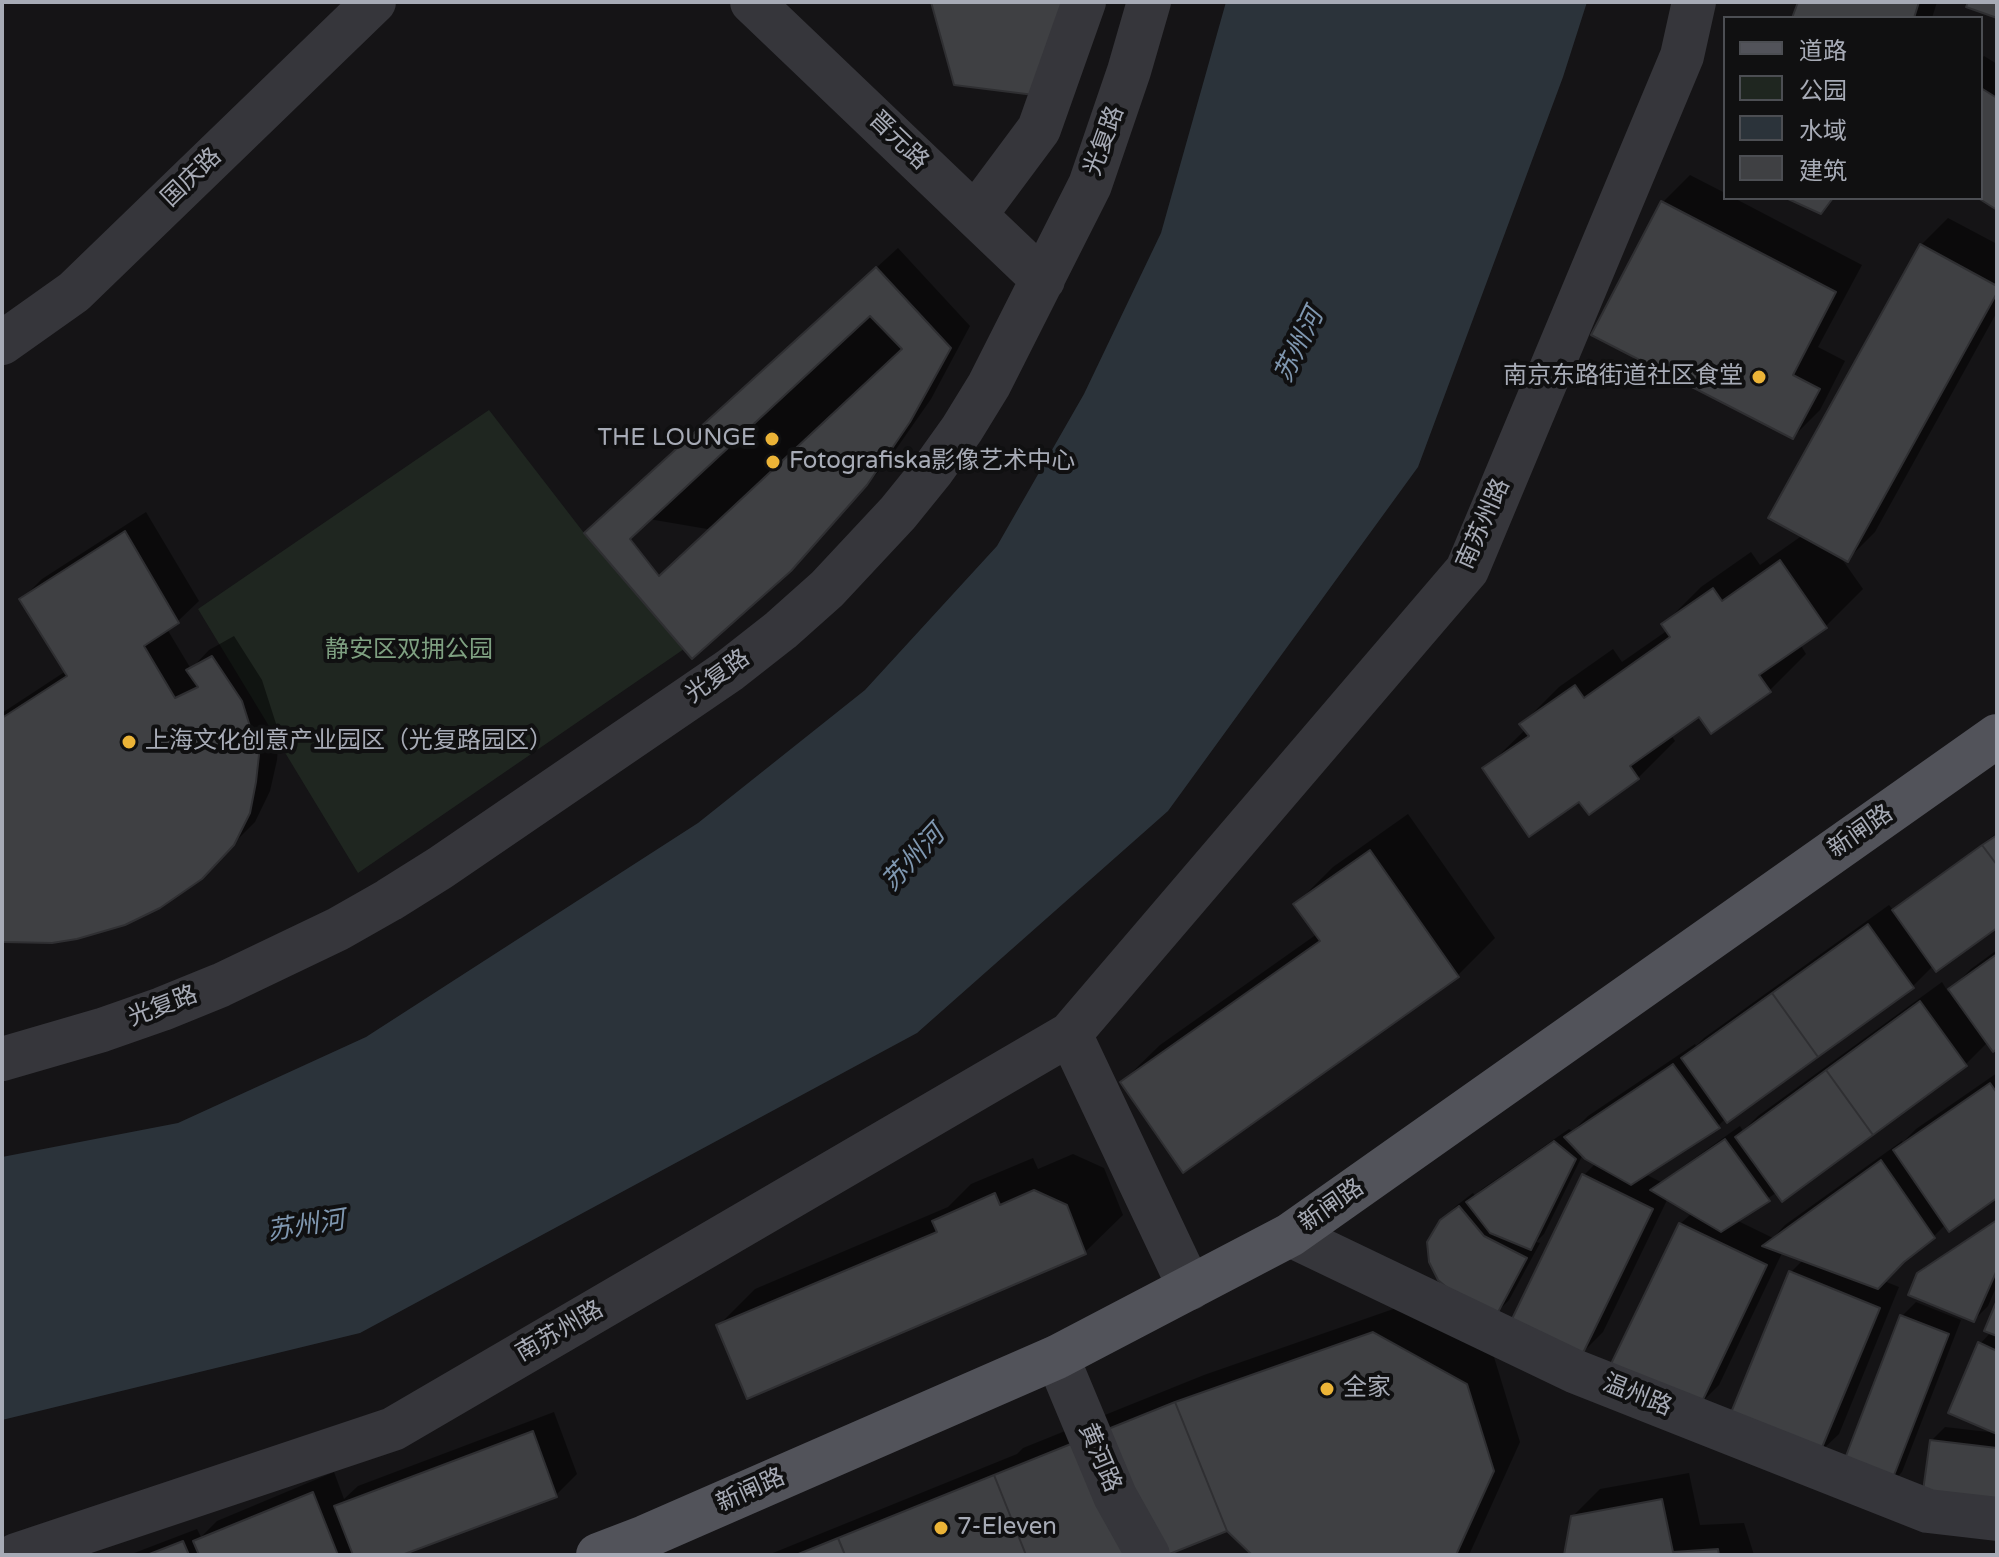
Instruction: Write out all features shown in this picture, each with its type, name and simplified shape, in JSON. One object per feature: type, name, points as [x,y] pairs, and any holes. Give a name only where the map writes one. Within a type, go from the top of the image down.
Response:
[{"type":"main road","name":"新闸路","points":[[598,1555],[1057,1357],[1290,1235],[1997,736]]},
{"type":"street","name":"国庆路","points":[[2,343],[74,292],[374,2]]},
{"type":"street","name":"晋元路","points":[[752,2],[1043,280]]},
{"type":"street","points":[[975,215],[1039,129],[1084,2]]},
{"type":"street","name":"光复路","points":[[2,1059],[162,1009],[221,985],[338,929],[440,868],[730,670],[827,589],[932,471],[989,385],[1090,185],[1149,2]]},
{"type":"street","name":"南苏州路","points":[[16,1555],[393,1429],[1070,1034],[1467,570],[1682,56],[1694,2]]},
{"type":"street","points":[[1070,1034],[1190,1288]]},
{"type":"street","name":"温州路","points":[[1290,1235],[1589,1377],[1928,1511],[1997,1519]]},
{"type":"street","name":"黄河路","points":[[1057,1357],[1115,1496],[1148,1555]]},
{"type":"green space","name":"静安区双拥公园","points":[[489,410],[584,533],[684,649],[358,873],[198,609]]},
{"type":"water","name":"苏州河","points":[[1226,2],[1587,2],[1563,77],[1418,467],[1168,811],[917,1033],[360,1333],[2,1420],[2,1157],[178,1123],[366,1037],[698,823],[865,690],[997,546],[1084,394],[1161,233]]},
{"type":"building","points":[[931,2],[1084,2],[1050,97],[954,85]]},
{"type":"building","points":[[1798,2],[1919,2],[1915,16],[1793,16]]},
{"type":"building","points":[[1968,2],[1997,2],[1997,18],[1966,7]]},
{"type":"building","points":[[1983,89],[1997,98],[1997,210],[1981,200]]},
{"type":"building","points":[[1790,200],[1832,200],[1821,214]]},
{"type":"building","points":[[1661,201],[1836,292],[1793,375],[1820,389],[1793,439],[1591,335]]},
{"type":"building","points":[[1920,244],[1997,286],[1997,293],[1848,562],[1768,518]]},
{"type":"building","name":"Fotografiska影像艺术中心","points":[[876,267],[951,348],[910,422],[867,485],[791,571],[692,659],[584,533]]},
{"type":"building","name":"THE LOUNGE","points":[[870,316],[902,349],[659,576],[630,539]]},
{"type":"building","name":"上海文化创意产业园区（光复路园区）","points":[[125,531],[179,623],[144,646],[175,698],[198,687],[186,670],[212,656],[242,701],[259,755],[250,813],[234,845],[202,879],[160,908],[125,925],[77,939],[52,943],[3,942],[2,718],[67,676],[19,599]]},
{"type":"building","points":[[1780,560],[1827,628],[1759,675],[1771,692],[1711,734],[1699,717],[1630,766],[1639,779],[1589,815],[1579,802],[1529,837],[1482,768],[1529,736],[1519,724],[1575,685],[1584,698],[1670,637],[1661,624],[1713,588],[1722,601]]},
{"type":"building","points":[[1997,835],[1997,865],[1982,845]]},
{"type":"building","points":[[1982,845],[1997,865],[1997,928],[1936,972],[1892,910]]},
{"type":"building","points":[[1370,850],[1459,977],[1183,1173],[1120,1082],[1320,941],[1293,904]]},
{"type":"building","points":[[1868,924],[1914,988],[1818,1057],[1772,993]]},
{"type":"building","points":[[1997,954],[1997,1049],[1993,1052],[1948,989]]},
{"type":"building","points":[[1772,993],[1818,1057],[1727,1123],[1681,1058]]},
{"type":"building","points":[[1920,1001],[1967,1066],[1873,1135],[1826,1070]]},
{"type":"building","points":[[1673,1064],[1720,1128],[1631,1185],[1585,1159],[1564,1137]]},
{"type":"building","points":[[1826,1070],[1873,1135],[1782,1202],[1735,1137]]},
{"type":"building","points":[[1990,1083],[1997,1093],[1997,1198],[1949,1232],[1893,1150]]},
{"type":"building","points":[[1725,1139],[1770,1201],[1721,1232],[1650,1190]]},
{"type":"building","points":[[1554,1141],[1576,1159],[1531,1250],[1490,1233],[1466,1202]]},
{"type":"building","points":[[1881,1160],[1935,1238],[1904,1262],[1878,1289],[1762,1246]]},
{"type":"building","points":[[1582,1174],[1653,1209],[1582,1355],[1511,1321]]},
{"type":"building","points":[[1034,1190],[1067,1205],[1086,1254],[747,1399],[716,1325],[937,1232],[932,1221],[995,1193],[1000,1205]]},
{"type":"building","points":[[1459,1206],[1484,1236],[1527,1258],[1496,1316],[1457,1296],[1438,1280],[1429,1262],[1427,1242],[1440,1220]]},
{"type":"building","points":[[1997,1220],[1997,1270],[1974,1322],[1908,1295],[1917,1273]]},
{"type":"building","points":[[1679,1223],[1767,1265],[1699,1408],[1610,1366]]},
{"type":"building","points":[[1789,1271],[1880,1308],[1818,1457],[1728,1420]]},
{"type":"building","points":[[1997,1300],[1997,1336],[1984,1331]]},
{"type":"building","points":[[1900,1315],[1949,1334],[1889,1488],[1841,1469]]},
{"type":"building","points":[[1373,1332],[1467,1384],[1494,1471],[1456,1555],[1252,1555],[1227,1531],[1175,1402]]},
{"type":"building","points":[[1978,1342],[1997,1351],[1997,1434],[1948,1413]]},
{"type":"building","points":[[1175,1402],[1227,1531],[1167,1555],[1026,1555],[994,1475]]},
{"type":"building","points":[[533,1431],[557,1497],[402,1555],[353,1555],[334,1506]]},
{"type":"building","points":[[1930,1440],[1997,1448],[1997,1507],[1922,1498]]},
{"type":"building","points":[[994,1475],[1026,1555],[845,1555],[838,1538]]},
{"type":"building","points":[[313,1492],[338,1555],[199,1555],[193,1541]]},
{"type":"building","points":[[1662,1499],[1673,1552],[1718,1549],[1719,1555],[1564,1555],[1571,1516]]},
{"type":"building","points":[[838,1538],[845,1555],[796,1555]]},
{"type":"building","points":[[183,1541],[189,1555],[147,1555]]},
{"type":"place","name":"南京东路街道社区食堂","points":[[1759,377]]},
{"type":"place","name":"THE LOUNGE","points":[[772,439]]},
{"type":"place","name":"Fotografiska影像艺术中心","points":[[773,462]]},
{"type":"place","name":"上海文化创意产业园区（光复路园区）","points":[[129,742]]},
{"type":"place","name":"全家","points":[[1327,1389]]},
{"type":"place","name":"7-Eleven","points":[[941,1528]]}]
